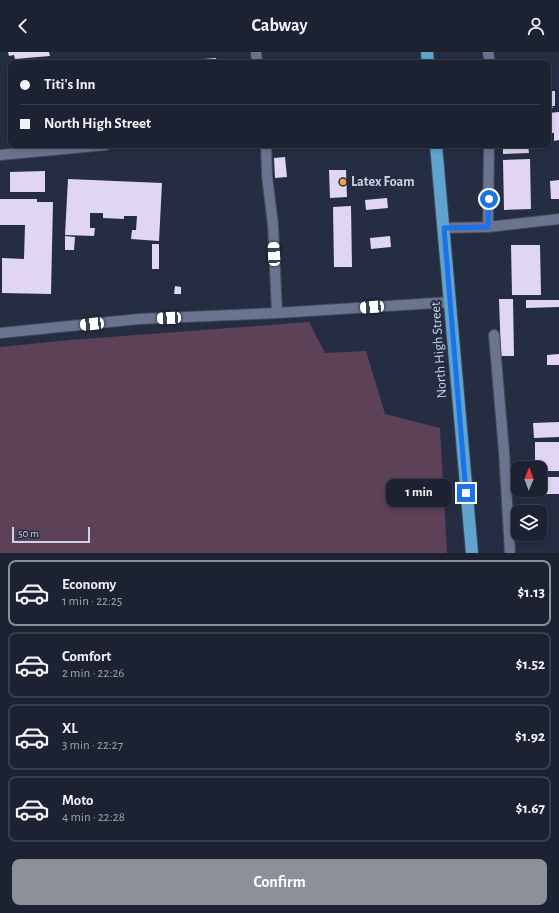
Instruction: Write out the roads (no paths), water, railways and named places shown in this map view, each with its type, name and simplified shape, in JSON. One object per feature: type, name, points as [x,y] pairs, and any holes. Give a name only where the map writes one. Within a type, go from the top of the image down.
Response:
[{"type":"highway","name":"North High Street","points":[[436,148],[451,302],[457,402],[472,553]]},
{"type":"street","points":[[0,155],[74,148]]},
{"type":"street","points":[[266,148],[273,225],[277,313]]},
{"type":"street","points":[[488,227],[489,148]]},
{"type":"street","points":[[444,228],[488,227],[559,219]]},
{"type":"street","points":[[0,333],[138,320],[451,302]]},
{"type":"street","points":[[494,335],[504,452],[510,553]]},
{"type":"place","name":"Latex Foam","points":[[343,182]]}]
